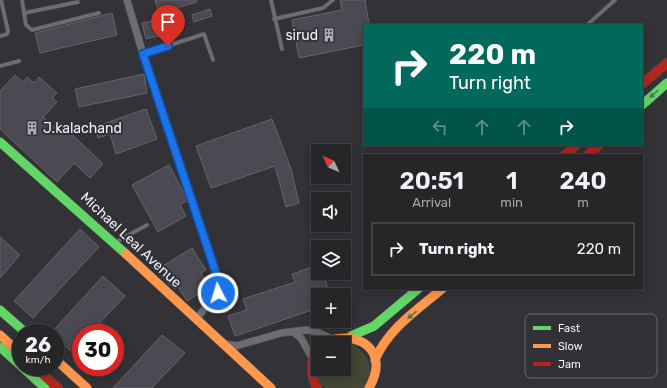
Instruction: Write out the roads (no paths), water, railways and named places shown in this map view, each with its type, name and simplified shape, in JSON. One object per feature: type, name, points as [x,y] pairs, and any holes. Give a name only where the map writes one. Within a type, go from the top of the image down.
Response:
[{"type":"main road","points":[[643,83],[667,63]]},
{"type":"main road","points":[[643,104],[667,83]]},
{"type":"main road","name":"Michael Leal Avenue","points":[[0,142],[115,244],[271,388]]},
{"type":"main road","points":[[566,154],[575,146]]},
{"type":"main road","points":[[589,154],[598,146]]},
{"type":"main road","points":[[351,336],[374,326],[417,290]]},
{"type":"main road","points":[[369,388],[375,378],[375,360],[385,338],[441,290]]},
{"type":"main road","points":[[0,310],[16,324]]},
{"type":"main road","points":[[0,334],[12,345]]},
{"type":"main road","points":[[338,336],[351,336],[366,344],[375,360]]},
{"type":"main road","points":[[0,347],[12,358]]},
{"type":"main road","points":[[64,367],[87,388]]},
{"type":"main road","points":[[31,376],[45,388]]},
{"type":"main road","points":[[45,376],[58,388]]},
{"type":"main road","points":[[312,376],[317,388]]},
{"type":"street","points":[[128,0],[143,54],[219,282],[218,293],[196,319]]},
{"type":"street","points":[[225,344],[236,346],[281,333],[315,331],[320,336]]},
{"type":"street","points":[[293,332],[301,338],[311,356]]},
{"type":"lane","points":[[0,36],[7,34],[8,31],[1,0]]},
{"type":"lane","points":[[22,0],[26,25],[32,30],[99,13]]},
{"type":"lane","points":[[271,0],[274,19],[282,49]]},
{"type":"lane","points":[[274,19],[323,8],[333,0]]},
{"type":"lane","points":[[588,24],[615,0]]},
{"type":"lane","points":[[24,13],[78,2]]},
{"type":"lane","points":[[143,54],[204,34],[213,60]]},
{"type":"lane","points":[[0,66],[19,61]]},
{"type":"lane","points":[[115,244],[147,225]]},
{"type":"place","name":"sirud","points":[[329,35]]},
{"type":"place","name":"J.kalachand","points":[[32,128]]}]
